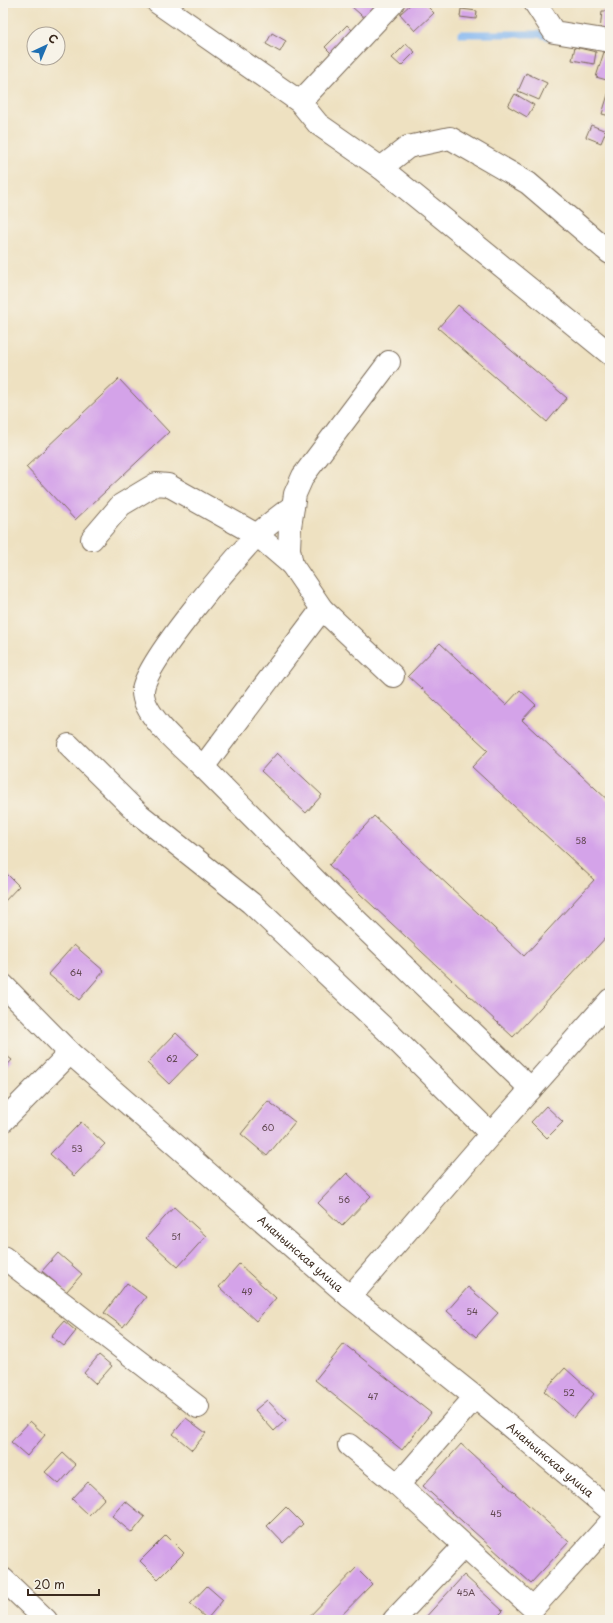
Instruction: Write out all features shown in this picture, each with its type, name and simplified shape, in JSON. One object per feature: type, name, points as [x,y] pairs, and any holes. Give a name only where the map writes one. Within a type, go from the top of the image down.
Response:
[{"type":"street","points":[[300,102],[393,3]]},
{"type":"street","points":[[535,3],[554,32],[610,41]]},
{"type":"street","points":[[172,7],[300,102],[318,124],[381,168],[610,354]]},
{"type":"street","points":[[381,168],[408,147],[450,138],[528,183],[610,253]]},
{"type":"street","points":[[292,565],[290,549],[293,506],[295,494],[303,476],[389,362]]},
{"type":"street","points":[[92,539],[121,505],[156,484],[168,485],[257,535],[292,565],[322,609],[393,676]]},
{"type":"street","points":[[293,506],[257,535],[160,654],[143,690],[154,719],[324,889],[531,1089]]},
{"type":"street","points":[[203,767],[322,609]]},
{"type":"street","points":[[69,745],[140,816],[251,903],[386,1030],[491,1134]]},
{"type":"street","name":"Ананьинская улица","points":[[3,985],[70,1053],[350,1297],[475,1397],[610,1510]]},
{"type":"street","points":[[350,1297],[491,1134],[610,1000]]},
{"type":"street","points":[[3,1120],[70,1053]]},
{"type":"street","points":[[3,1257],[198,1407]]},
{"type":"street","points":[[398,1485],[475,1397]]},
{"type":"street","points":[[349,1445],[398,1485],[464,1546],[527,1614],[610,1523]]},
{"type":"street","points":[[394,1620],[464,1546]]},
{"type":"street","points":[[3,1579],[46,1620]]},
{"type":"building","points":[[356,3],[379,3],[368,21],[352,7]]},
{"type":"building","points":[[412,3],[424,3],[434,13],[415,31],[400,14]]},
{"type":"building","points":[[461,9],[477,11],[476,19],[460,17]]},
{"type":"building","points":[[602,11],[610,11],[610,32],[600,31]]},
{"type":"building","points":[[347,25],[353,31],[332,54],[325,47]]},
{"type":"building","points":[[272,33],[286,41],[280,52],[266,44]]},
{"type":"building","points":[[406,44],[415,52],[401,66],[392,58]]},
{"type":"building","points":[[575,47],[596,52],[594,64],[572,60]]},
{"type":"building","points":[[604,52],[610,54],[610,81],[596,77]]},
{"type":"building","points":[[526,73],[547,83],[539,100],[518,91]]},
{"type":"building","points":[[610,88],[610,116],[602,114]]},
{"type":"building","points":[[515,94],[534,105],[527,117],[508,106]]},
{"type":"building","points":[[591,125],[606,131],[601,143],[586,137]]},
{"type":"building","points":[[458,305],[567,398],[547,422],[438,328]]},
{"type":"building","points":[[119,379],[169,432],[75,520],[26,467]]},
{"type":"building","points":[[440,643],[506,705],[520,690],[536,705],[522,720],[610,802],[610,933],[513,1037],[329,865],[374,816],[524,956],[594,880],[472,767],[488,750],[408,676]]},
{"type":"building","points":[[277,753],[322,795],[306,813],[261,771]]},
{"type":"building","points":[[3,870],[19,886],[3,903]]},
{"type":"building","points":[[74,945],[104,971],[79,1000],[48,974]]},
{"type":"building","points":[[176,1033],[198,1054],[169,1084],[147,1063]]},
{"type":"building","points":[[3,1053],[12,1060],[3,1070]]},
{"type":"building","points":[[268,1101],[295,1122],[267,1156],[241,1134]]},
{"type":"building","points":[[546,1106],[563,1122],[547,1138],[531,1122]]},
{"type":"building","points":[[81,1122],[105,1144],[74,1176],[50,1154]]},
{"type":"building","points":[[347,1173],[371,1196],[342,1226],[318,1203]]},
{"type":"building","points":[[174,1207],[206,1236],[178,1267],[146,1238]]},
{"type":"building","points":[[58,1253],[82,1274],[66,1292],[42,1271]]},
{"type":"building","points":[[239,1264],[276,1298],[256,1321],[219,1287]]},
{"type":"building","points":[[127,1283],[146,1297],[123,1327],[104,1313]]},
{"type":"building","points":[[468,1287],[498,1313],[476,1337],[447,1311]]},
{"type":"building","points":[[64,1321],[76,1331],[64,1346],[51,1336]]},
{"type":"building","points":[[344,1344],[431,1413],[402,1450],[315,1380]]},
{"type":"building","points":[[99,1355],[112,1366],[96,1384],[84,1373]]},
{"type":"building","points":[[565,1368],[594,1394],[574,1418],[544,1391]]},
{"type":"building","points":[[267,1400],[286,1420],[274,1431],[255,1410]]},
{"type":"building","points":[[186,1418],[206,1433],[192,1450],[173,1434]]},
{"type":"building","points":[[30,1421],[45,1435],[27,1456],[11,1442]]},
{"type":"building","points":[[461,1444],[569,1542],[531,1583],[423,1486]]},
{"type":"building","points":[[63,1453],[76,1465],[59,1484],[45,1472]]},
{"type":"building","points":[[88,1482],[105,1498],[89,1515],[72,1499]]},
{"type":"building","points":[[125,1501],[145,1517],[132,1533],[112,1516]]},
{"type":"building","points":[[286,1507],[303,1524],[283,1543],[267,1526]]},
{"type":"building","points":[[166,1535],[184,1553],[158,1579],[140,1561]]},
{"type":"building","points":[[356,1568],[372,1584],[337,1620],[306,1620]]},
{"type":"building","points":[[464,1575],[503,1611],[494,1620],[423,1620]]},
{"type":"building","points":[[207,1586],[223,1600],[207,1619],[190,1604]]},
{"type":"waterway","points":[[461,34],[538,34],[551,37]]}]
